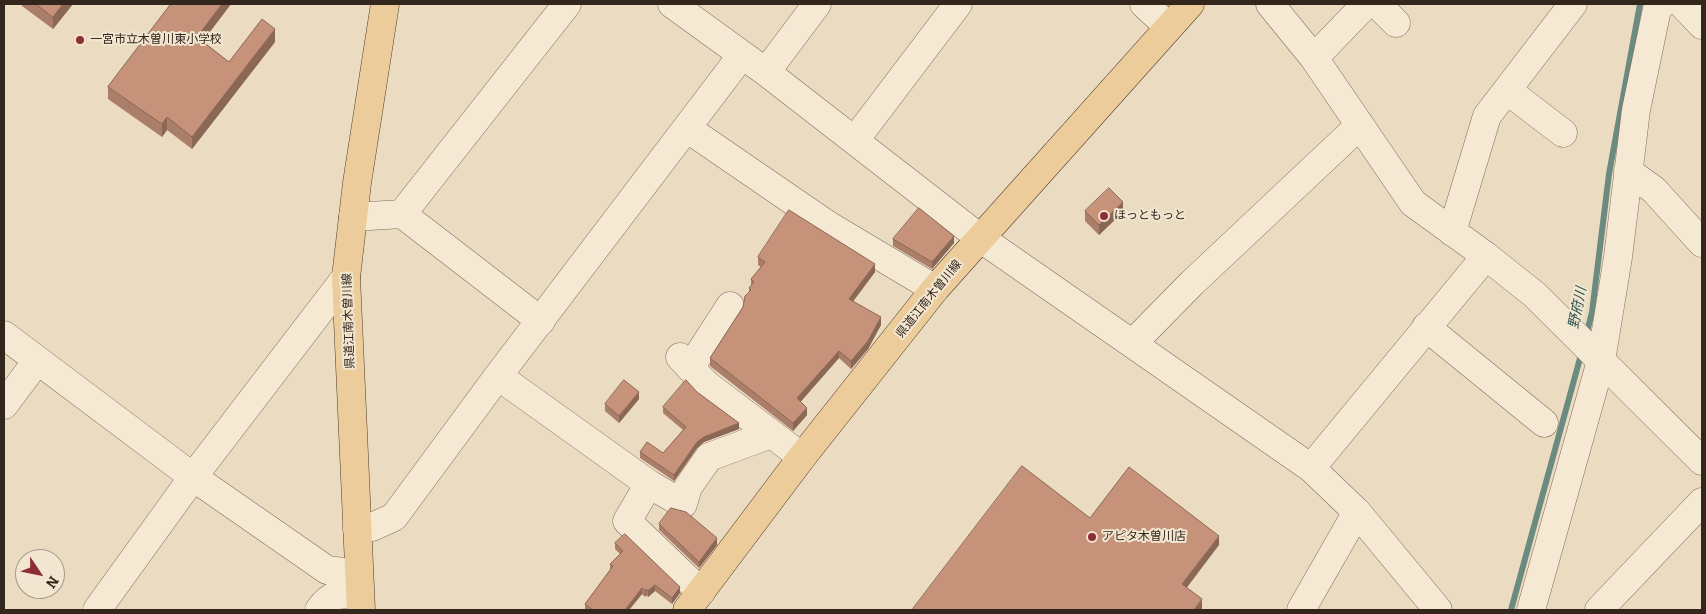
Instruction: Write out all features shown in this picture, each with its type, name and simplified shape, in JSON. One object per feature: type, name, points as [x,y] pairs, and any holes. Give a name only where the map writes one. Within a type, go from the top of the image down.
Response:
[{"type":"main road","name":"県道江南木曽川線","points":[[360,593],[346,277],[353,217],[385,4]]},
{"type":"main road","name":"県道江南木曽川線","points":[[694,601],[802,458],[936,290],[980,238],[1190,4]]},
{"type":"street","points":[[402,214],[567,4]]},
{"type":"street","points":[[672,4],[766,72],[980,238],[1312,468],[1357,512],[1438,610]]},
{"type":"street","points":[[766,72],[817,4]]},
{"type":"street","points":[[855,140],[958,4]]},
{"type":"street","points":[[1144,4],[1169,26]]},
{"type":"street","points":[[1270,4],[1330,50],[1360,125],[1413,203],[1486,256],[1535,295],[1702,461]]},
{"type":"street","points":[[1330,50],[1366,4]]},
{"type":"street","points":[[1377,4],[1396,23]]},
{"type":"street","points":[[1452,232],[1487,116],[1573,4]]},
{"type":"street","points":[[1531,610],[1591,350],[1618,258],[1636,110],[1657,9],[1662,4]]},
{"type":"street","points":[[1682,4],[1702,25]]},
{"type":"street","points":[[357,528],[372,527],[394,517],[498,376],[688,129],[742,55]]},
{"type":"street","points":[[1508,91],[1563,133]]},
{"type":"street","points":[[1132,344],[1192,283],[1360,125]]},
{"type":"street","points":[[688,129],[828,225],[936,290]]},
{"type":"street","points":[[1628,171],[1654,190],[1702,242]]},
{"type":"street","points":[[353,217],[402,214],[540,321]]},
{"type":"street","points":[[1312,468],[1486,256]]},
{"type":"street","points":[[105,607],[193,477],[346,277]]},
{"type":"street","points":[[730,306],[685,362],[707,385],[802,458]]},
{"type":"street","points":[[1426,327],[1544,422]]},
{"type":"street","points":[[4,335],[193,477],[360,593]]},
{"type":"street","points":[[4,404],[37,360]]},
{"type":"street","points":[[498,376],[650,484],[683,504],[688,487],[709,457],[771,434]]},
{"type":"street","points":[[650,484],[626,521],[694,601]]},
{"type":"street","points":[[1599,610],[1702,502]]},
{"type":"street","points":[[1301,610],[1357,512]]},
{"type":"street","points":[[318,610],[327,599],[336,594],[360,593]]},
{"type":"building","points":[[36,4],[63,4],[53,17]]},
{"type":"building","points":[[171,4],[222,4],[197,37],[229,62],[262,19],[275,29],[192,137],[167,117],[162,124],[108,87]]},
{"type":"building","points":[[1109,188],[1123,202],[1099,225],[1085,211]]},
{"type":"building","points":[[919,208],[954,236],[932,262],[893,239]]},
{"type":"building","points":[[789,210],[875,264],[849,299],[881,317],[868,341],[851,361],[839,351],[797,398],[807,408],[793,423],[710,358],[743,307],[745,296],[751,290],[749,288],[754,282],[751,279],[765,262],[758,257]]},
{"type":"building","points":[[624,380],[639,392],[619,416],[605,404]]},
{"type":"building","points":[[686,380],[697,392],[739,423],[704,437],[697,442],[674,475],[640,452],[647,442],[663,453],[686,427],[663,407]]},
{"type":"building","name":"アピタ木曽川店","points":[[1022,466],[1090,518],[1129,467],[1219,536],[1182,584],[1202,599],[1194,610],[912,610]]},
{"type":"building","points":[[671,508],[686,512],[717,538],[699,562],[659,524]]},
{"type":"building","points":[[625,534],[680,587],[672,598],[655,585],[648,591],[642,588],[625,610],[593,610],[585,604],[613,566],[610,564],[623,551],[615,543]]},
{"type":"waterway","name":"野府川","points":[[1586,336],[1592,312],[1609,174],[1640,4]]},
{"type":"waterway","name":"野府川","points":[[1511,610],[1582,351]]},
{"type":"place","name":"一宮市立木曽川東小学校","points":[[80,40]]},
{"type":"place","name":"ほっともっと","points":[[1104,216]]},
{"type":"place","name":"アピタ木曽川店","points":[[1092,537]]}]
